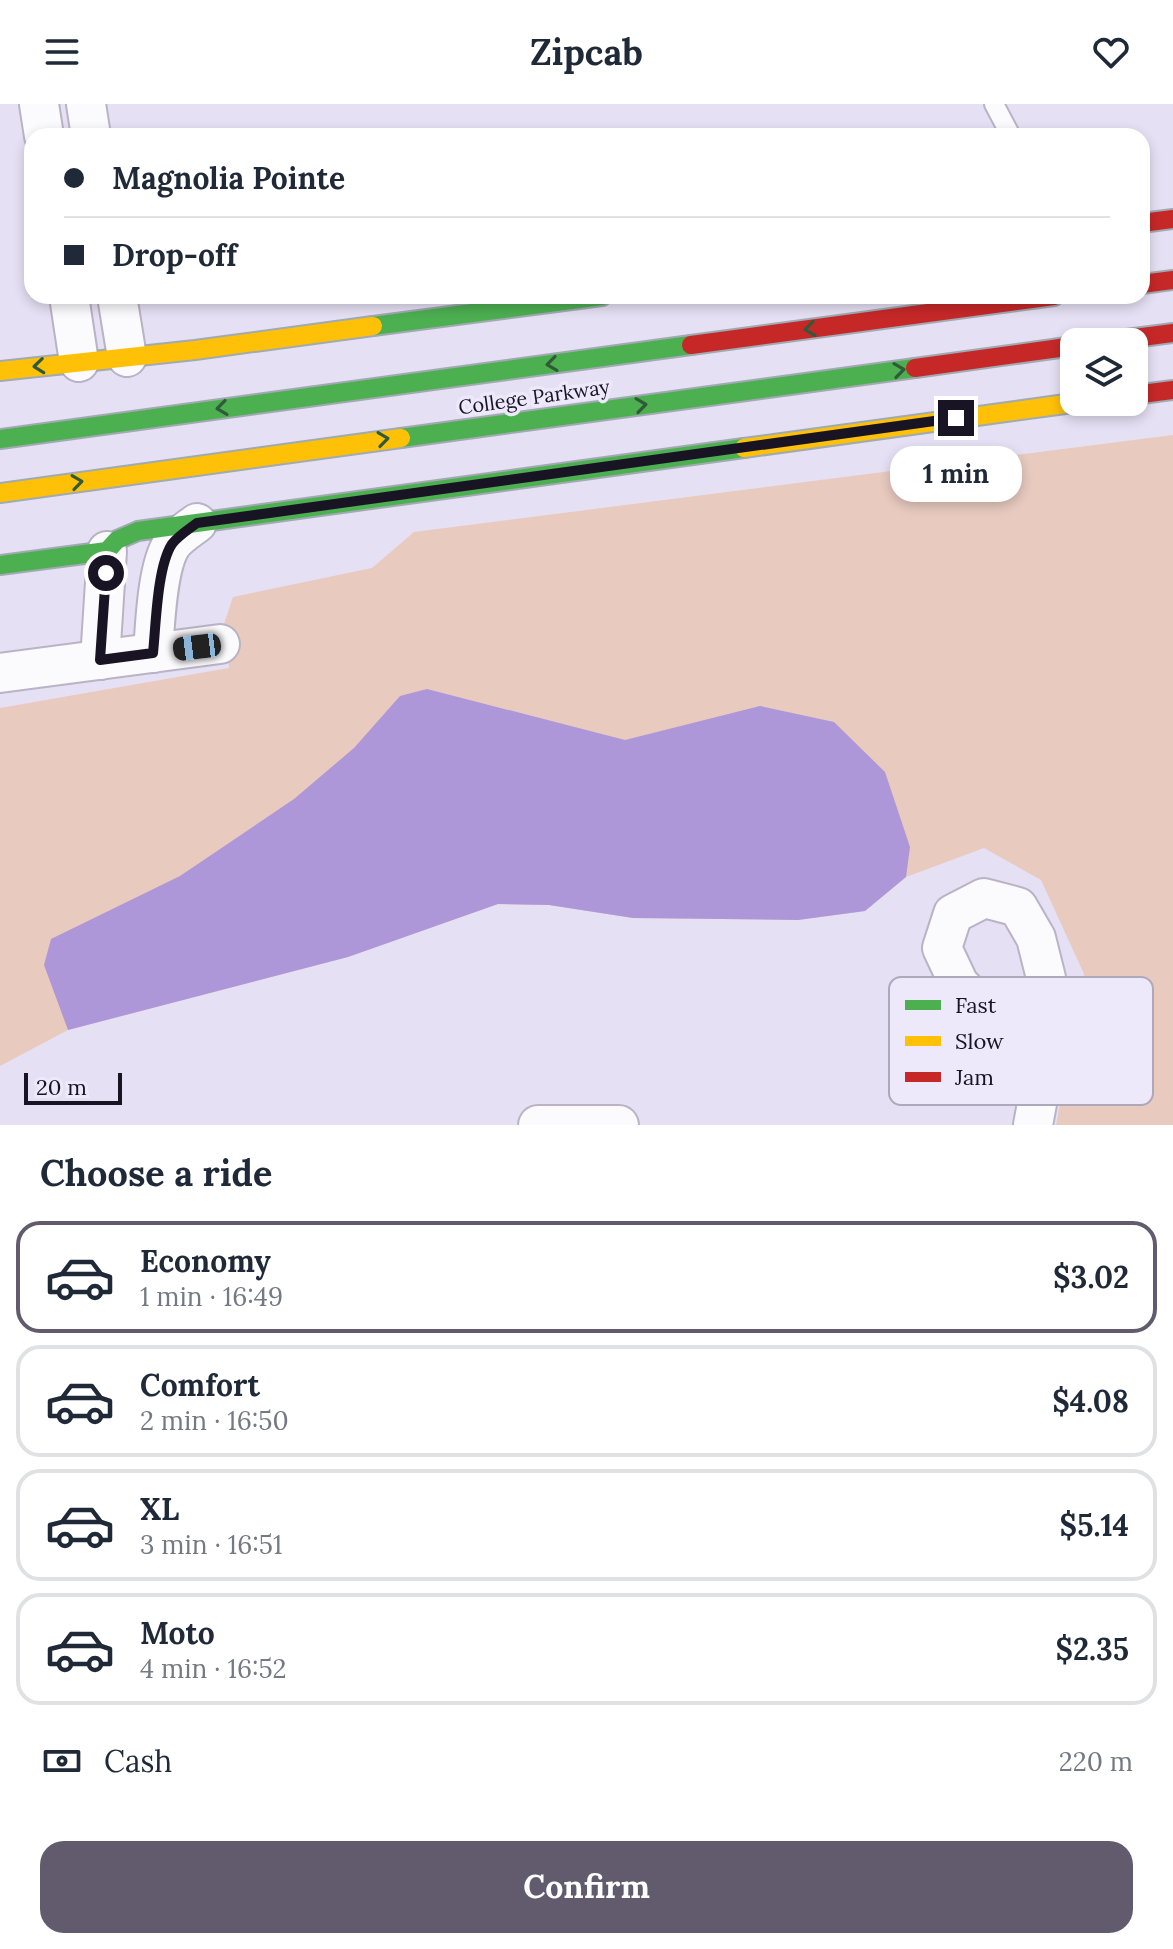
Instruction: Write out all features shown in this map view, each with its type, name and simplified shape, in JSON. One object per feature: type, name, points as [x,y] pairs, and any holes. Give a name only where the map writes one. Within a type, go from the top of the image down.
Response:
[{"type":"main road","points":[[1150,222],[1173,219]]},
{"type":"main road","points":[[1150,283],[1173,280]]},
{"type":"main road","points":[[0,371],[540,304]]},
{"type":"main road","name":"College Parkway","points":[[0,439],[995,304]]},
{"type":"main road","points":[[1148,336],[1173,333]]},
{"type":"main road","name":"College Parkway","points":[[0,493],[1060,340]]},
{"type":"main road","points":[[1018,410],[1049,393],[1057,385]]},
{"type":"main road","points":[[0,565],[107,551],[117,540],[138,531],[1060,405]]},
{"type":"street","points":[[39,104],[43,128]]},
{"type":"street","points":[[86,104],[90,128]]},
{"type":"street","points":[[70,304],[79,362]]},
{"type":"street","points":[[118,304],[127,357]]},
{"type":"street","points":[[153,653],[165,562],[172,543],[197,523]]},
{"type":"street","points":[[100,660],[107,551]]},
{"type":"street","points":[[0,673],[220,644]]},
{"type":"street","points":[[1033,1125],[1037,1105]]},
{"type":"street","points":[[538,1125],[619,1125]]},
{"type":"lane","points":[[994,104],[1007,128]]},
{"type":"shaded area","points":[[1173,435],[1173,1125],[1056,1125],[1060,1105],[1153,1105],[1153,977],[1083,977],[1041,880],[984,848],[906,877],[865,911],[798,920],[633,918],[549,905],[498,904],[348,957],[68,1030],[0,1066],[0,708],[229,668],[224,624],[233,597],[372,568],[414,532]]},
{"type":"shaded area","points":[[427,689],[625,740],[760,706],[834,722],[885,772],[910,847],[906,877],[865,911],[798,920],[633,918],[549,905],[498,904],[348,957],[68,1030],[44,965],[51,939],[180,876],[294,799],[354,748],[400,696]]},
{"type":"traffic: fast","points":[[373,326],[541,304]]},
{"type":"traffic: fast","points":[[0,439],[691,345]]},
{"type":"traffic: fast","points":[[401,438],[915,368]]},
{"type":"traffic: fast","points":[[0,565],[107,551],[117,540],[138,531],[744,448]]},
{"type":"traffic: slow","points":[[0,371],[195,350],[373,326]]},
{"type":"traffic: slow","points":[[744,448],[1060,405]]},
{"type":"traffic: slow","points":[[0,493],[401,438]]},
{"type":"traffic: jam","points":[[1150,222],[1173,219]]},
{"type":"traffic: jam","points":[[1150,283],[1173,280]]},
{"type":"traffic: jam","points":[[691,345],[995,304]]},
{"type":"traffic: jam","points":[[1148,336],[1173,333]]},
{"type":"traffic: jam","points":[[915,368],[1060,348]]},
{"type":"traffic: jam","points":[[1148,393],[1173,390]]},
{"type":"route","points":[[106,573],[100,660],[153,653],[165,562],[172,543],[197,523],[956,418]]}]
